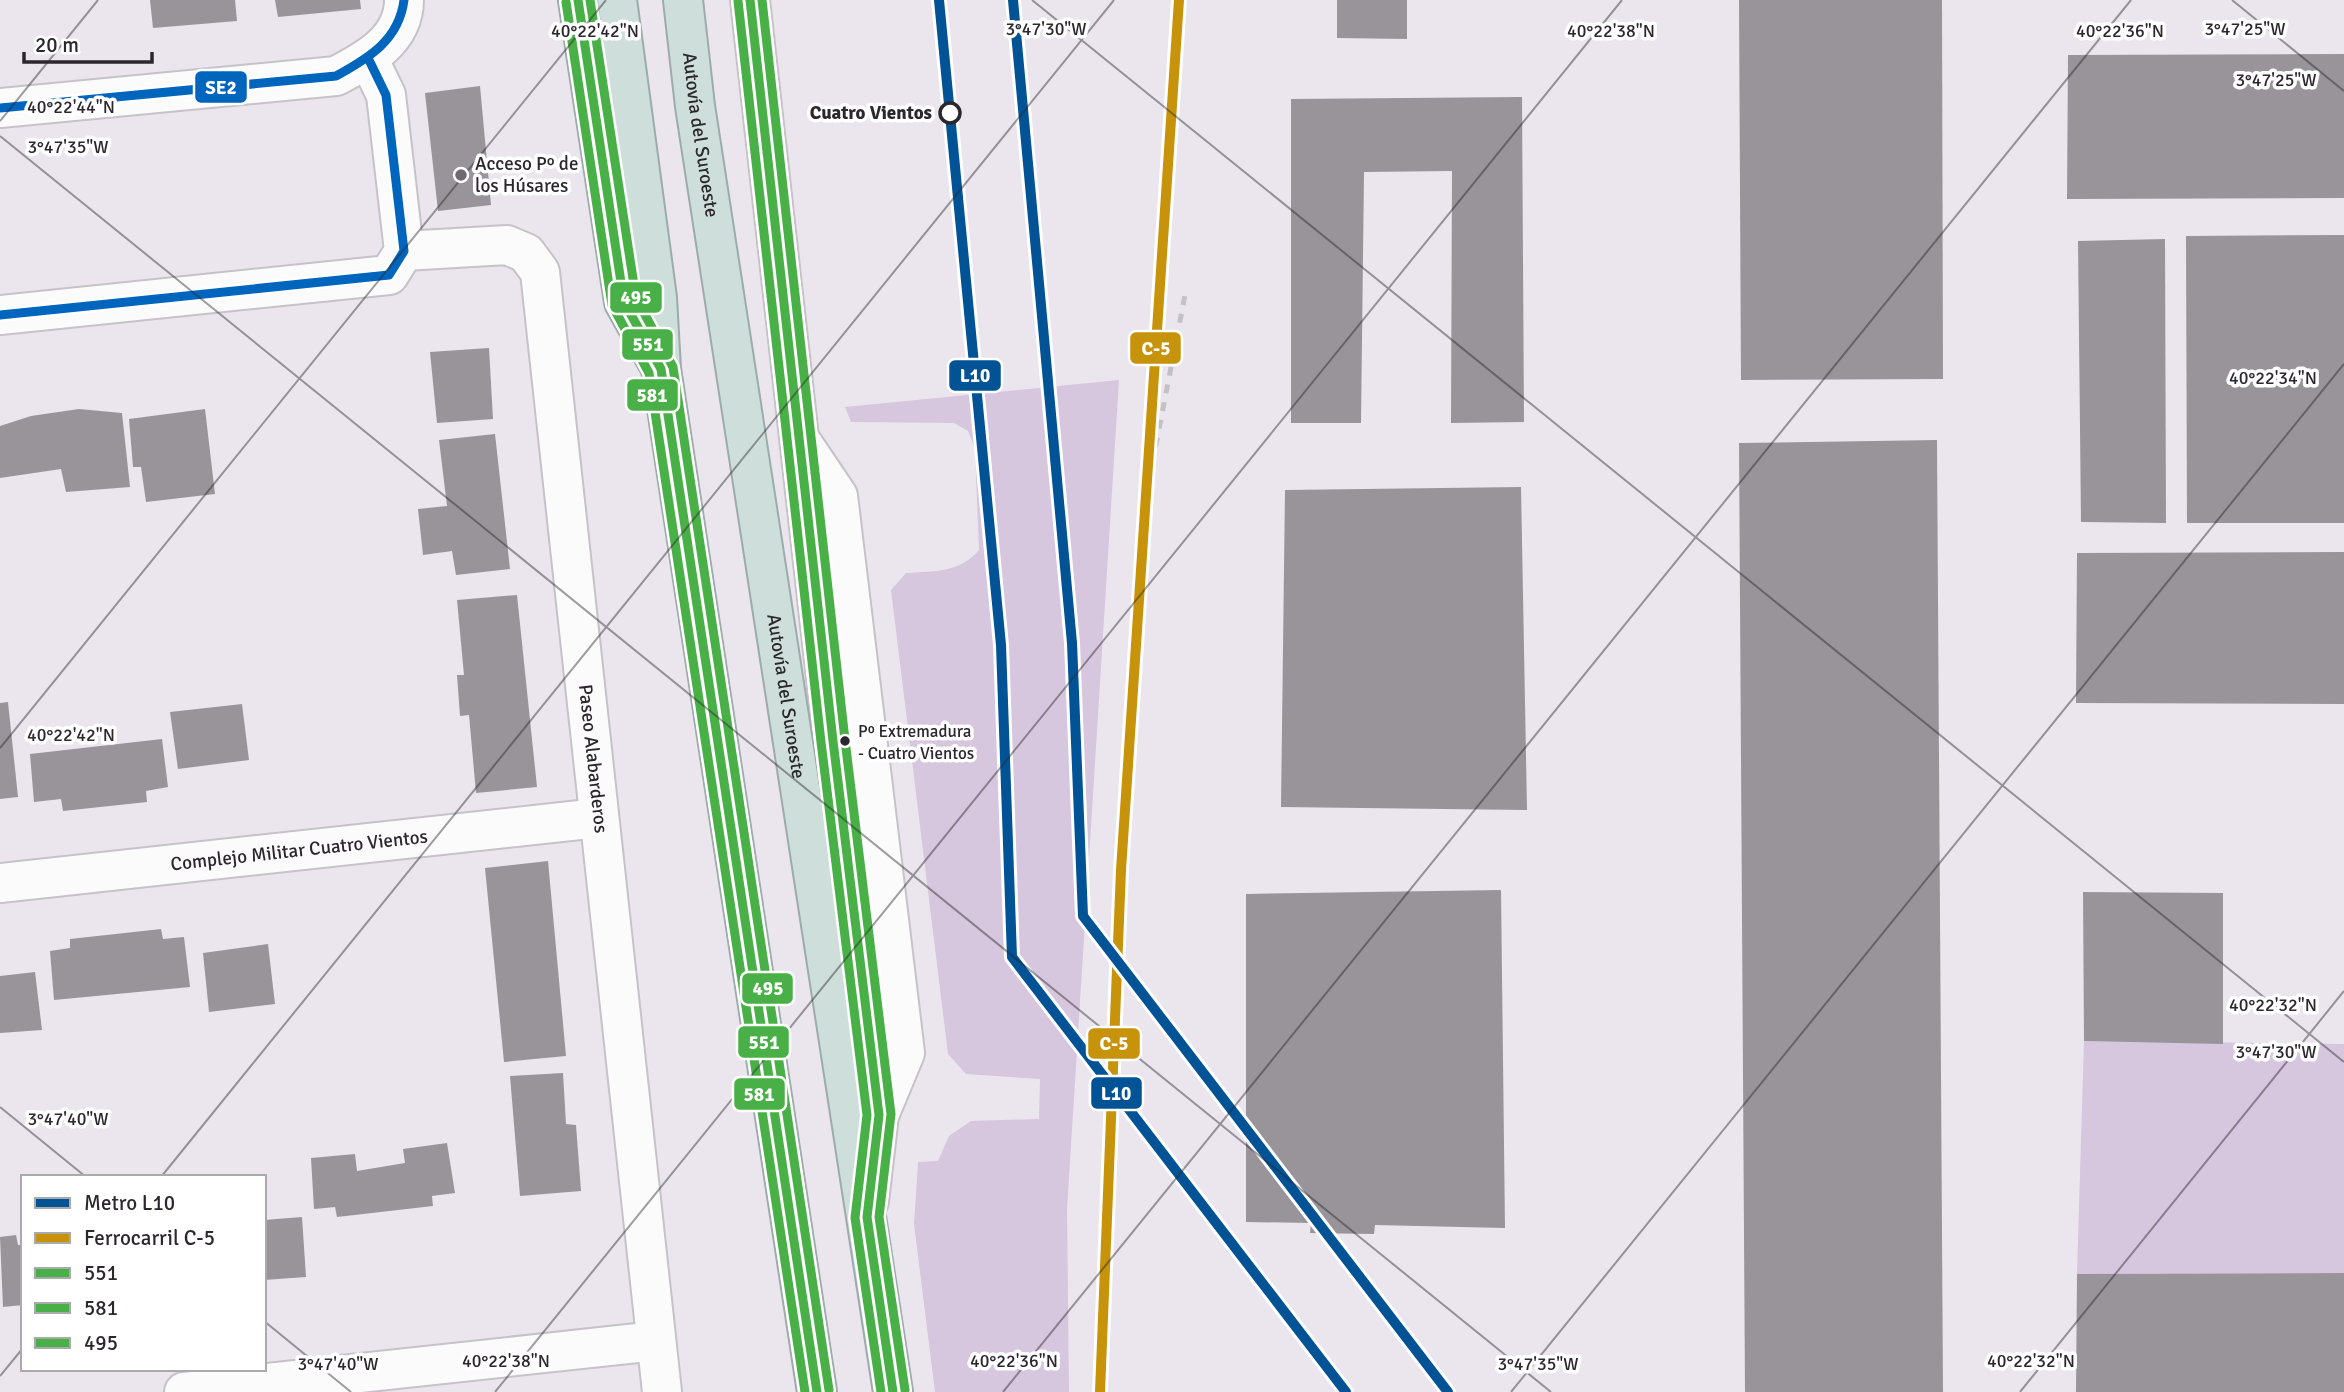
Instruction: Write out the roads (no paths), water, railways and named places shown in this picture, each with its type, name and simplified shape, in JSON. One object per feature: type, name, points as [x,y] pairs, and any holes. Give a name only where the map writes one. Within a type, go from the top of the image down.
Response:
[{"type":"highway","points":[[578,0],[624,302],[661,369]]},
{"type":"highway","points":[[617,0],[657,298],[661,369],[817,1392]]},
{"type":"highway","name":"Autovía del Suroeste","points":[[683,0],[695,106],[893,1392]]},
{"type":"street","points":[[0,108],[336,76],[369,60],[394,36],[404,0]]},
{"type":"street","points":[[750,0],[833,741],[879,1115],[867,1217]]},
{"type":"street","points":[[0,315],[389,275],[404,251],[386,95],[369,60]]},
{"type":"street","name":"Paseo Alabarderos","points":[[404,251],[507,245],[526,253],[540,272],[662,1392]]},
{"type":"street","name":"Complejo Militar Cuatro Vientos","points":[[0,883],[598,818]]},
{"type":"street","points":[[184,1392],[656,1341]]},
{"type":"railway","points":[[1142,517],[1185,295]]},
{"type":"metro line","name":"L10","points":[[939,0],[1001,645],[1012,957],[1346,1392]]},
{"type":"metro line","name":"L10","points":[[1013,0],[1072,643],[1083,916],[1448,1392]]},
{"type":"rail line","name":"C-5","points":[[1100,1392],[1121,870],[1179,0]]},
{"type":"place","name":"Cuatro Vientos","points":[[950,113]]},
{"type":"place","name":"Acceso Pº de los Húsares","points":[[461,175]]},
{"type":"place","name":"Pº Extremadura - Cuatro Vientos","points":[[845,741]]}]
